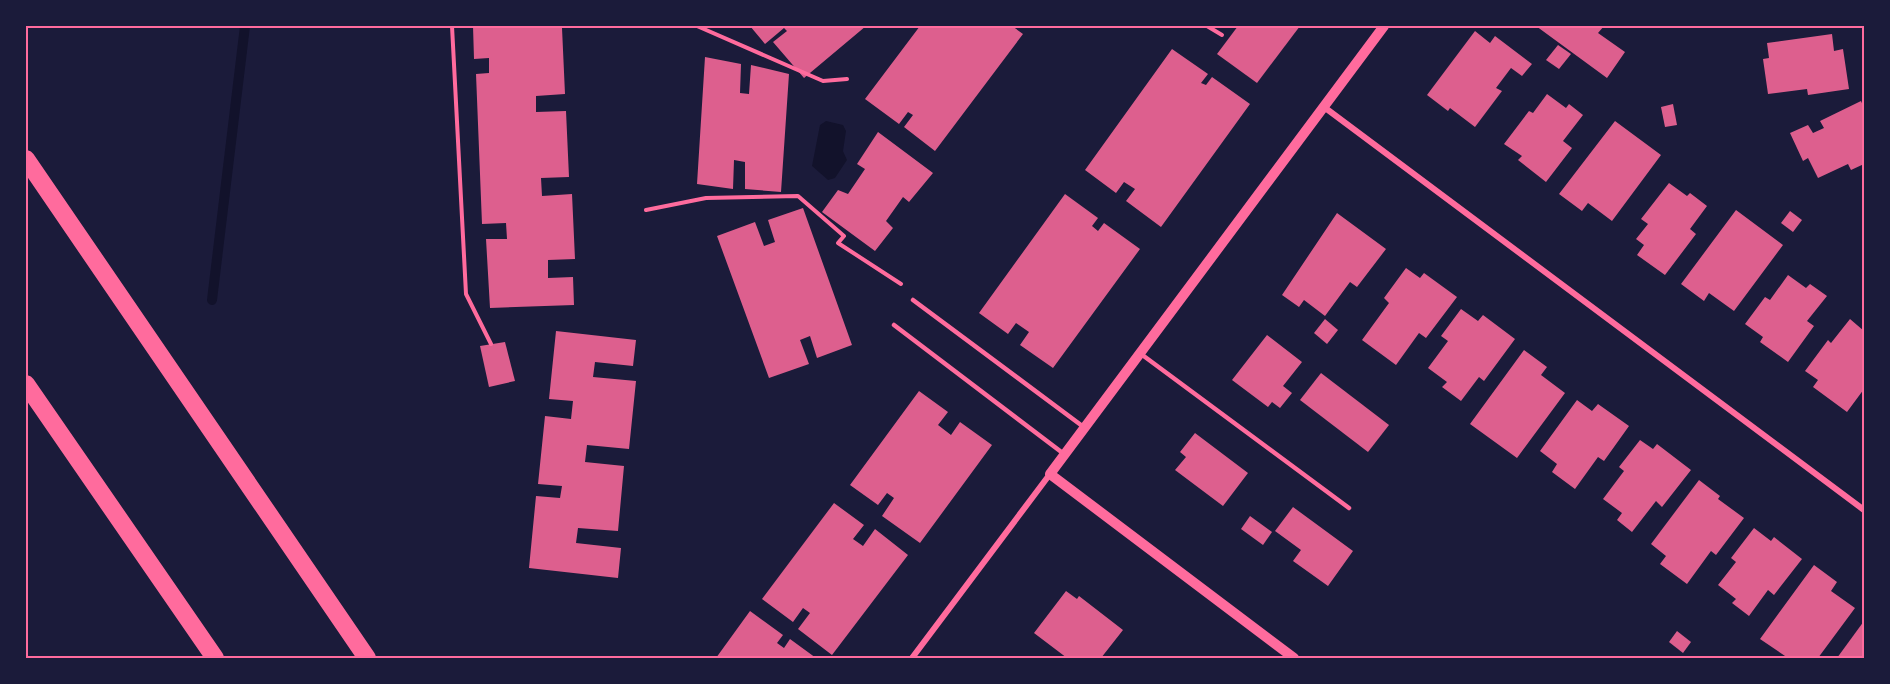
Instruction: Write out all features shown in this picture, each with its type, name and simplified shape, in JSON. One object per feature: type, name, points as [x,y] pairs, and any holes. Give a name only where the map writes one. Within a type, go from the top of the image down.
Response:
[{"type":"highway","points":[[26,159],[367,658]]},
{"type":"highway","points":[[26,384],[215,658]]},
{"type":"street","points":[[912,658],[1384,26]]},
{"type":"street","points":[[1324,107],[1864,510]]},
{"type":"street","points":[[1050,474],[1294,658]]},
{"type":"lane","points":[[913,300],[1085,428]]},
{"type":"lane","points":[[894,325],[1065,454]]},
{"type":"lane","points":[[1140,353],[1348,508]]},
{"type":"path","points":[[452,26],[466,294],[491,344]]},
{"type":"path","points":[[697,26],[823,81],[847,79]]},
{"type":"path","points":[[1207,26],[1222,35]]},
{"type":"path","points":[[646,210],[706,198],[798,196],[844,236],[838,243],[906,288]]},
{"type":"shaded area","points":[[826,121],[843,125],[846,131],[843,151],[847,160],[835,178],[828,180],[812,166],[820,125]]},
{"type":"building","points":[[473,26],[562,28],[565,94],[536,96],[536,112],[566,111],[569,177],[541,178],[542,196],[572,194],[575,259],[548,260],[548,278],[573,277],[574,305],[490,308],[486,239],[507,239],[506,223],[482,224],[476,74],[489,73],[489,58],[474,59]]},
{"type":"building","points":[[750,26],[866,26],[804,78],[773,42],[787,31],[784,28],[765,44]]},
{"type":"building","points":[[920,26],[1012,26],[1023,34],[935,151],[904,127],[913,115],[908,112],[899,124],[865,99]]},
{"type":"building","points":[[1238,26],[1300,26],[1257,83],[1217,54]]},
{"type":"building","points":[[1536,26],[1604,26],[1598,33],[1625,52],[1607,78]]},
{"type":"building","points":[[1475,31],[1490,43],[1495,36],[1532,64],[1522,76],[1511,68],[1496,88],[1502,91],[1475,127],[1450,108],[1448,111],[1427,95]]},
{"type":"building","points":[[1832,34],[1834,51],[1843,49],[1849,89],[1808,95],[1807,89],[1768,94],[1763,59],[1769,58],[1767,43]]},
{"type":"building","points":[[1558,45],[1571,54],[1559,69],[1546,60]]},
{"type":"building","points":[[1172,49],[1208,74],[1201,83],[1206,85],[1212,77],[1250,104],[1161,227],[1126,201],[1135,189],[1124,182],[1116,193],[1085,170]]},
{"type":"building","points":[[705,57],[741,64],[740,93],[749,94],[751,65],[789,74],[781,192],[745,189],[745,162],[734,160],[733,189],[697,184]]},
{"type":"building","points":[[1547,94],[1566,108],[1569,104],[1583,115],[1563,141],[1572,148],[1546,182],[1518,160],[1522,156],[1504,144],[1529,111],[1533,113]]},
{"type":"building","points":[[1861,101],[1864,108],[1864,164],[1851,170],[1848,164],[1818,178],[1808,158],[1803,161],[1790,133],[1808,125],[1813,133],[1824,128],[1820,121]]},
{"type":"building","points":[[1673,104],[1677,125],[1665,127],[1661,107]]},
{"type":"building","points":[[1615,121],[1661,155],[1612,221],[1588,203],[1582,211],[1559,194]]},
{"type":"building","points":[[878,132],[933,173],[909,202],[903,197],[886,221],[893,228],[875,251],[822,212],[838,190],[848,194],[865,169],[857,164]]},
{"type":"building","points":[[1669,183],[1687,196],[1690,193],[1707,206],[1690,229],[1696,234],[1665,275],[1637,255],[1644,245],[1636,239],[1648,224],[1641,219]]},
{"type":"building","points":[[1065,194],[1098,218],[1092,226],[1098,231],[1104,223],[1140,249],[1053,368],[1020,345],[1029,332],[1016,323],[1008,334],[979,313]]},
{"type":"building","points":[[803,208],[852,345],[817,358],[810,336],[800,340],[809,364],[769,378],[717,236],[755,222],[764,246],[775,242],[768,220]]},
{"type":"building","points":[[1736,210],[1783,245],[1734,311],[1709,293],[1704,301],[1681,284]]},
{"type":"building","points":[[1790,211],[1802,220],[1793,232],[1781,223]]},
{"type":"building","points":[[1337,213],[1386,249],[1357,287],[1350,282],[1325,316],[1304,300],[1299,307],[1282,295]]},
{"type":"building","points":[[1406,268],[1420,278],[1424,273],[1457,297],[1426,338],[1419,333],[1396,365],[1362,340],[1389,303],[1384,298]]},
{"type":"building","points":[[1788,275],[1806,288],[1810,284],[1827,296],[1807,321],[1814,326],[1788,362],[1760,342],[1763,337],[1745,324],[1765,297],[1770,300]]},
{"type":"building","points":[[1461,309],[1478,321],[1483,315],[1515,339],[1484,381],[1479,377],[1461,401],[1442,387],[1447,382],[1428,368],[1448,341],[1441,336]]},
{"type":"building","points":[[1325,319],[1338,330],[1327,344],[1314,333]]},
{"type":"building","points":[[1850,319],[1864,331],[1864,389],[1847,412],[1813,387],[1818,380],[1805,371],[1828,340],[1831,343]]},
{"type":"building","points":[[556,331],[636,340],[633,366],[595,362],[593,377],[636,381],[629,449],[587,445],[585,462],[624,466],[618,531],[578,528],[576,543],[621,548],[618,578],[529,568],[536,496],[560,498],[562,486],[538,484],[545,416],[571,419],[573,401],[549,399]]},
{"type":"building","points":[[1267,335],[1302,362],[1283,386],[1292,393],[1280,408],[1272,402],[1268,407],[1232,380]]},
{"type":"building","points":[[505,342],[515,381],[489,387],[480,346]]},
{"type":"building","points":[[1524,350],[1547,367],[1541,375],[1565,393],[1517,458],[1470,424]]},
{"type":"building","points":[[1321,373],[1389,425],[1368,452],[1300,400]]},
{"type":"building","points":[[919,391],[948,412],[938,425],[951,435],[960,422],[992,445],[920,543],[882,516],[894,498],[887,493],[878,505],[850,485]]},
{"type":"building","points":[[1577,400],[1592,411],[1598,404],[1629,426],[1604,461],[1598,457],[1575,489],[1552,472],[1557,464],[1540,451]]},
{"type":"building","points":[[1195,433],[1248,473],[1223,506],[1175,470],[1186,457],[1180,452]]},
{"type":"building","points":[[1640,440],[1653,449],[1657,444],[1691,470],[1662,507],[1656,501],[1632,532],[1617,520],[1622,513],[1603,499],[1624,471],[1619,467]]},
{"type":"building","points":[[1699,480],[1720,496],[1718,499],[1744,518],[1716,555],[1711,551],[1687,584],[1660,564],[1666,556],[1651,544]]},
{"type":"building","points":[[834,503],[864,525],[853,539],[863,546],[875,529],[908,555],[832,655],[798,629],[810,613],[803,608],[793,622],[762,599]]},
{"type":"building","points":[[1293,507],[1353,551],[1328,586],[1293,561],[1301,550],[1275,531]]},
{"type":"building","points":[[1250,516],[1272,532],[1263,545],[1241,529]]},
{"type":"building","points":[[1754,528],[1771,541],[1774,537],[1802,559],[1774,595],[1768,590],[1749,616],[1732,603],[1736,599],[1718,585],[1736,562],[1731,558]]},
{"type":"building","points":[[1814,565],[1837,582],[1831,591],[1855,608],[1818,658],[1788,658],[1760,639]]},
{"type":"building","points":[[1066,591],[1077,599],[1079,596],[1123,630],[1101,658],[1067,658],[1034,633]]},
{"type":"building","points":[[750,611],[783,635],[777,643],[784,648],[790,639],[816,658],[716,658]]},
{"type":"building","points":[[1864,621],[1864,658],[1837,658]]},
{"type":"building","points":[[1677,631],[1691,642],[1683,653],[1669,642]]},
{"type":"waterway","points":[[212,300],[245,26]]}]
